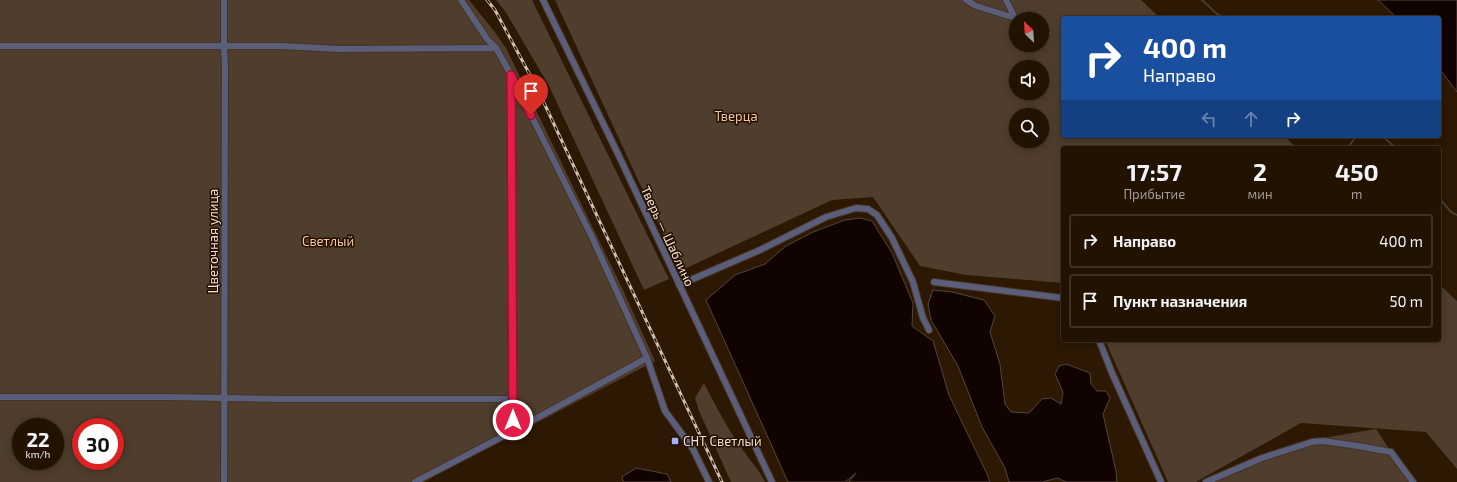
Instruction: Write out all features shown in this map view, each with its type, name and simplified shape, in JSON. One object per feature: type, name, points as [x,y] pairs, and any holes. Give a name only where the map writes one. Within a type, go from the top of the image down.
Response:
[{"type":"street","name":"Цветочная улица","points":[[224,0],[224,482]]},
{"type":"street","points":[[461,0],[487,39],[496,48],[511,75],[591,235],[647,358],[665,411],[693,449],[709,482]]},
{"type":"street","name":"Тверь — Шаблино","points":[[543,0],[613,143],[772,482]]},
{"type":"street","points":[[966,0],[976,6],[1009,18]]},
{"type":"street","points":[[1006,0],[1011,12]]},
{"type":"street","points":[[0,46],[282,46],[338,49],[496,48]]},
{"type":"street","points":[[511,75],[513,431]]},
{"type":"street","points":[[679,285],[760,250],[826,217],[856,208],[868,209],[877,215],[892,238],[913,282],[923,318],[929,330]]},
{"type":"street","points":[[934,282],[1061,298]]},
{"type":"street","points":[[1101,342],[1112,373],[1161,482]]},
{"type":"street","points":[[415,482],[513,431],[647,358]]},
{"type":"street","points":[[0,397],[513,399]]},
{"type":"street","points":[[1206,482],[1262,458],[1312,442],[1323,441],[1391,452],[1413,482]]},
{"type":"green space","name":"Светлый","points":[[0,0],[469,0],[506,48],[623,290],[655,361],[423,482],[0,482]]},
{"type":"green space","points":[[496,0],[532,0],[669,279],[644,290],[549,86],[505,11]]},
{"type":"green space","name":"Тверца","points":[[555,0],[1141,0],[1158,16],[1061,16],[1061,138],[1286,138],[1295,146],[1061,146],[1061,283],[966,275],[920,266],[873,197],[832,200],[680,271]]},
{"type":"green space","points":[[1441,286],[1457,301],[1457,469],[1426,432],[1301,423],[1196,482],[1168,482],[1106,342],[1441,342]]},
{"type":"green space","points":[[704,383],[730,431],[765,482],[731,482],[699,411],[695,398]]},
{"type":"green space","points":[[1376,429],[1411,482],[1209,482],[1305,441]]},
{"type":"shaded area","points":[[1378,0],[1457,0],[1457,92],[1441,71],[1441,16],[1395,16]]},
{"type":"shaded area","points":[[860,218],[872,221],[892,253],[913,303],[912,326],[933,341],[949,395],[990,482],[849,482],[856,473],[845,482],[788,482],[706,300],[735,275],[765,264],[786,246],[813,232],[845,220]]},
{"type":"shaded area","points":[[933,290],[952,292],[984,300],[995,316],[990,332],[1000,364],[1005,404],[1011,412],[1029,413],[1042,399],[1051,398],[1061,404],[1063,392],[1055,374],[1059,366],[1066,364],[1090,373],[1091,384],[1097,391],[1106,391],[1110,398],[1103,414],[1116,471],[1117,482],[1066,482],[1058,478],[1042,482],[1009,482],[1005,468],[982,427],[958,366],[931,320],[928,304]]},
{"type":"shaded area","points":[[636,468],[667,474],[671,482],[623,482],[622,477]]},
{"type":"waterway","points":[[1202,0],[1217,14],[1222,16]]},
{"type":"waterway","points":[[1349,146],[1355,138]]},
{"type":"waterway","points":[[1384,138],[1394,146]]},
{"type":"waterway","points":[[1441,200],[1451,212],[1457,215]]},
{"type":"railway","points":[[487,0],[495,10],[537,88],[722,482]]},
{"type":"place","name":"СНТ Светлый","points":[[675,441]]},
{"type":"route","points":[[513,420],[511,75],[531,115]]}]
